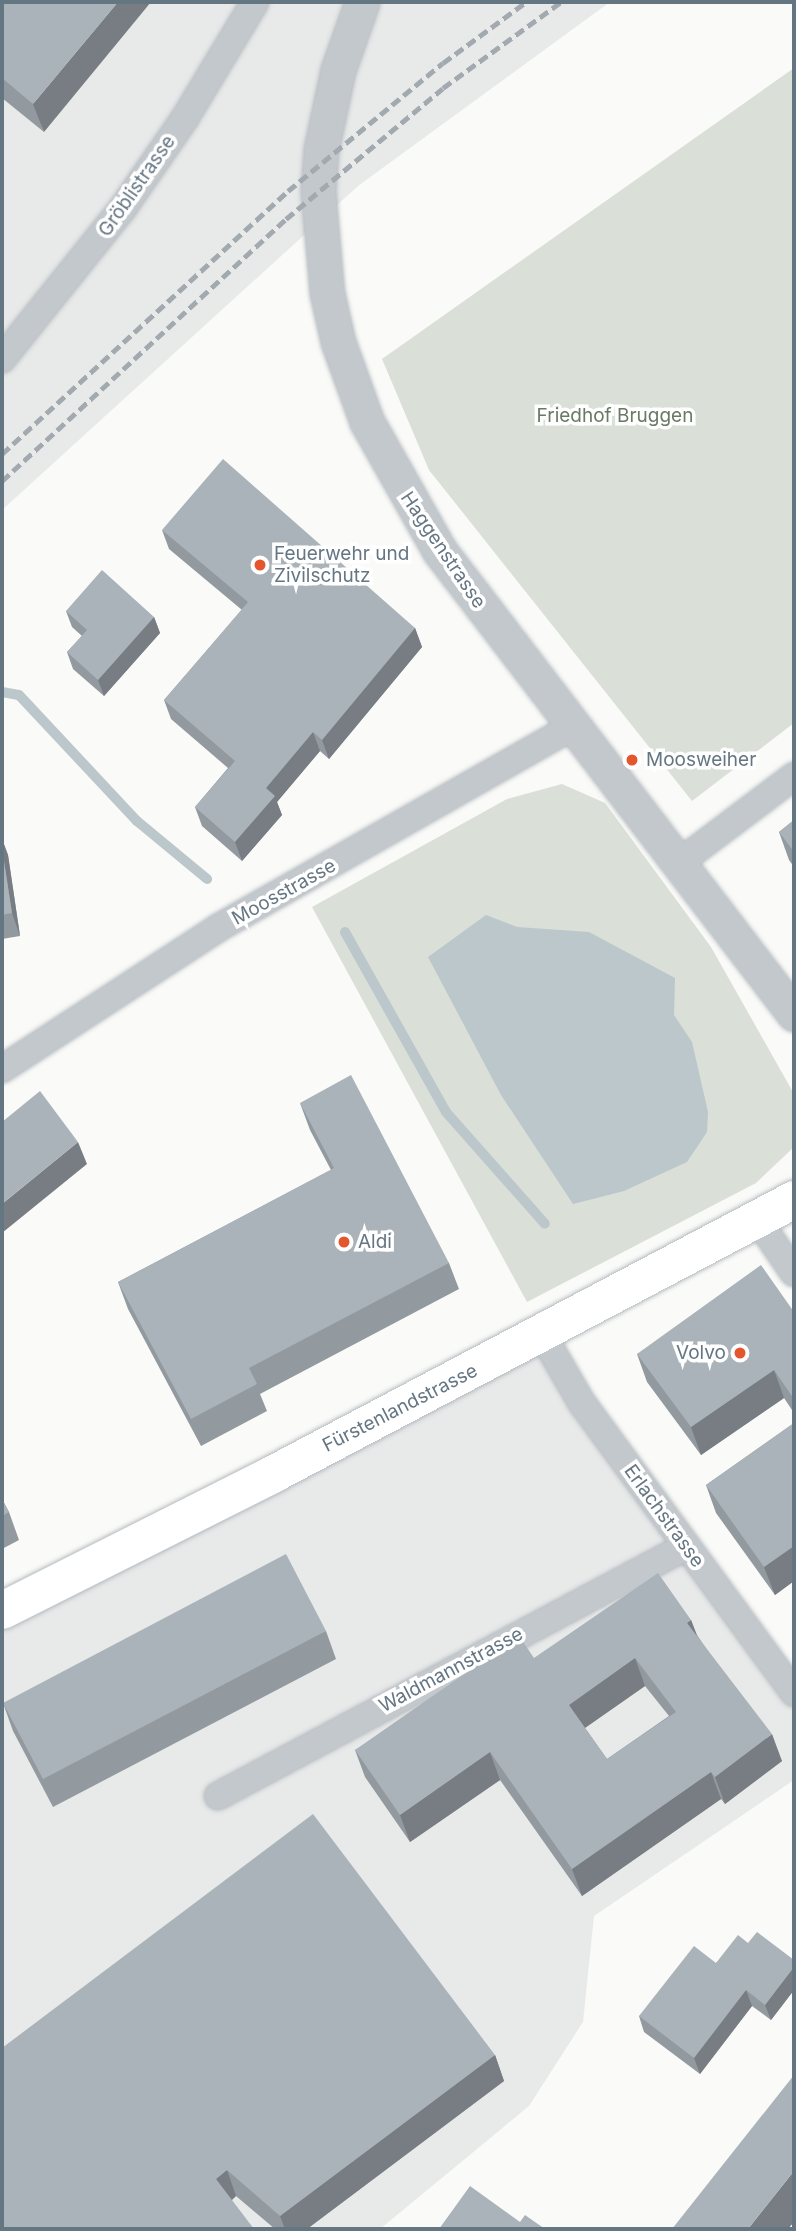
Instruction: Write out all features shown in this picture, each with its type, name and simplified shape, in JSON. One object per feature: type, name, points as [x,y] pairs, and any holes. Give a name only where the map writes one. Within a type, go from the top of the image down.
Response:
[{"type":"main road","name":"Fürstenlandstrasse","points":[[2,1610],[542,1334],[794,1199]]},
{"type":"street","name":"Gröblistrasse","points":[[2,359],[123,208],[192,107],[255,2]]},
{"type":"street","name":"Haggenstrasse","points":[[362,2],[338,70],[321,150],[318,191],[327,293],[338,342],[367,422],[406,498],[439,550],[794,1014]]},
{"type":"street","name":"Moosstrasse","points":[[2,1069],[218,928],[573,726]]},
{"type":"street","points":[[680,862],[794,776]]},
{"type":"street","points":[[757,1219],[794,1273]]},
{"type":"street","name":"Erlachstrasse","points":[[542,1334],[582,1403],[794,1693]]},
{"type":"street","name":"Waldmannstrasse","points":[[218,1796],[685,1547]]},
{"type":"shaded area","points":[[2,2],[610,2],[358,186],[2,510]]},
{"type":"shaded area","points":[[486,915],[517,927],[589,932],[675,978],[674,1015],[692,1042],[708,1112],[707,1132],[687,1162],[624,1191],[573,1204],[501,1095],[428,957]]},
{"type":"shaded area","points":[[542,1334],[794,1693],[794,1780],[594,1916],[583,2022],[529,2106],[380,2229],[2,2229],[2,1617]]},
{"type":"green space","name":"Friedhof Bruggen","points":[[794,68],[794,723],[692,801],[429,470],[382,359]]},
{"type":"green space","points":[[562,784],[605,803],[711,947],[794,1094],[794,1147],[756,1183],[527,1302],[312,907],[507,799]]},
{"type":"building","points":[[2,2],[118,2],[33,104],[2,78]]},
{"type":"building","points":[[223,459],[415,628],[322,740],[313,732],[266,788],[275,796],[235,842],[195,807],[235,761],[164,700],[248,602],[162,530]]},
{"type":"building","points":[[102,570],[154,617],[98,680],[67,652],[87,630],[66,611]]},
{"type":"building","points":[[794,820],[794,852],[779,832]]},
{"type":"building","points":[[2,848],[12,913],[2,915]]},
{"type":"building","name":"Aldi","points":[[351,1075],[449,1263],[249,1368],[257,1384],[191,1419],[118,1282],[334,1168],[300,1103]]},
{"type":"building","points":[[40,1091],[78,1142],[2,1204],[2,1122]]},
{"type":"building","name":"Volvo","points":[[761,1265],[794,1312],[794,1399],[774,1370],[691,1427],[637,1354]]},
{"type":"building","points":[[794,1423],[794,1546],[764,1567],[706,1485]]},
{"type":"building","points":[[2,1499],[9,1512],[2,1516]]},
{"type":"building","points":[[286,1554],[326,1631],[43,1779],[3,1703]]},
{"type":"building","points":[[658,1573],[691,1620],[687,1623],[772,1734],[715,1777],[711,1772],[572,1869],[490,1752],[400,1815],[355,1750],[519,1636],[534,1658]],"holes":[[[635,1658],[676,1712],[607,1759],[569,1705]]]},
{"type":"building","points":[[313,1814],[495,2055],[280,2216],[227,2170],[216,2179],[254,2229],[2,2229],[2,2048]]},
{"type":"building","points":[[757,1932],[794,1960],[794,1967],[765,2005],[746,1990],[694,2058],[639,2016],[694,1946],[716,1963],[738,1935],[748,1943]]},
{"type":"building","points":[[794,2075],[794,2171],[748,2229],[672,2229]]},
{"type":"building","points":[[470,2186],[520,2222],[525,2215],[545,2229],[439,2229]]},
{"type":"waterway","points":[[2,692],[19,695],[137,821],[207,879]]},
{"type":"waterway","points":[[345,932],[446,1112],[545,1224]]},
{"type":"railway","points":[[2,454],[288,191],[443,63],[526,2]]},
{"type":"railway","points":[[2,481],[286,219],[443,88],[561,2]]},
{"type":"place","name":"Feuerwehr und Zivilschutz","points":[[260,565]]},
{"type":"place","name":"Moosweiher","points":[[632,760]]},
{"type":"place","name":"Aldi","points":[[344,1242]]},
{"type":"place","name":"Volvo","points":[[740,1353]]}]
